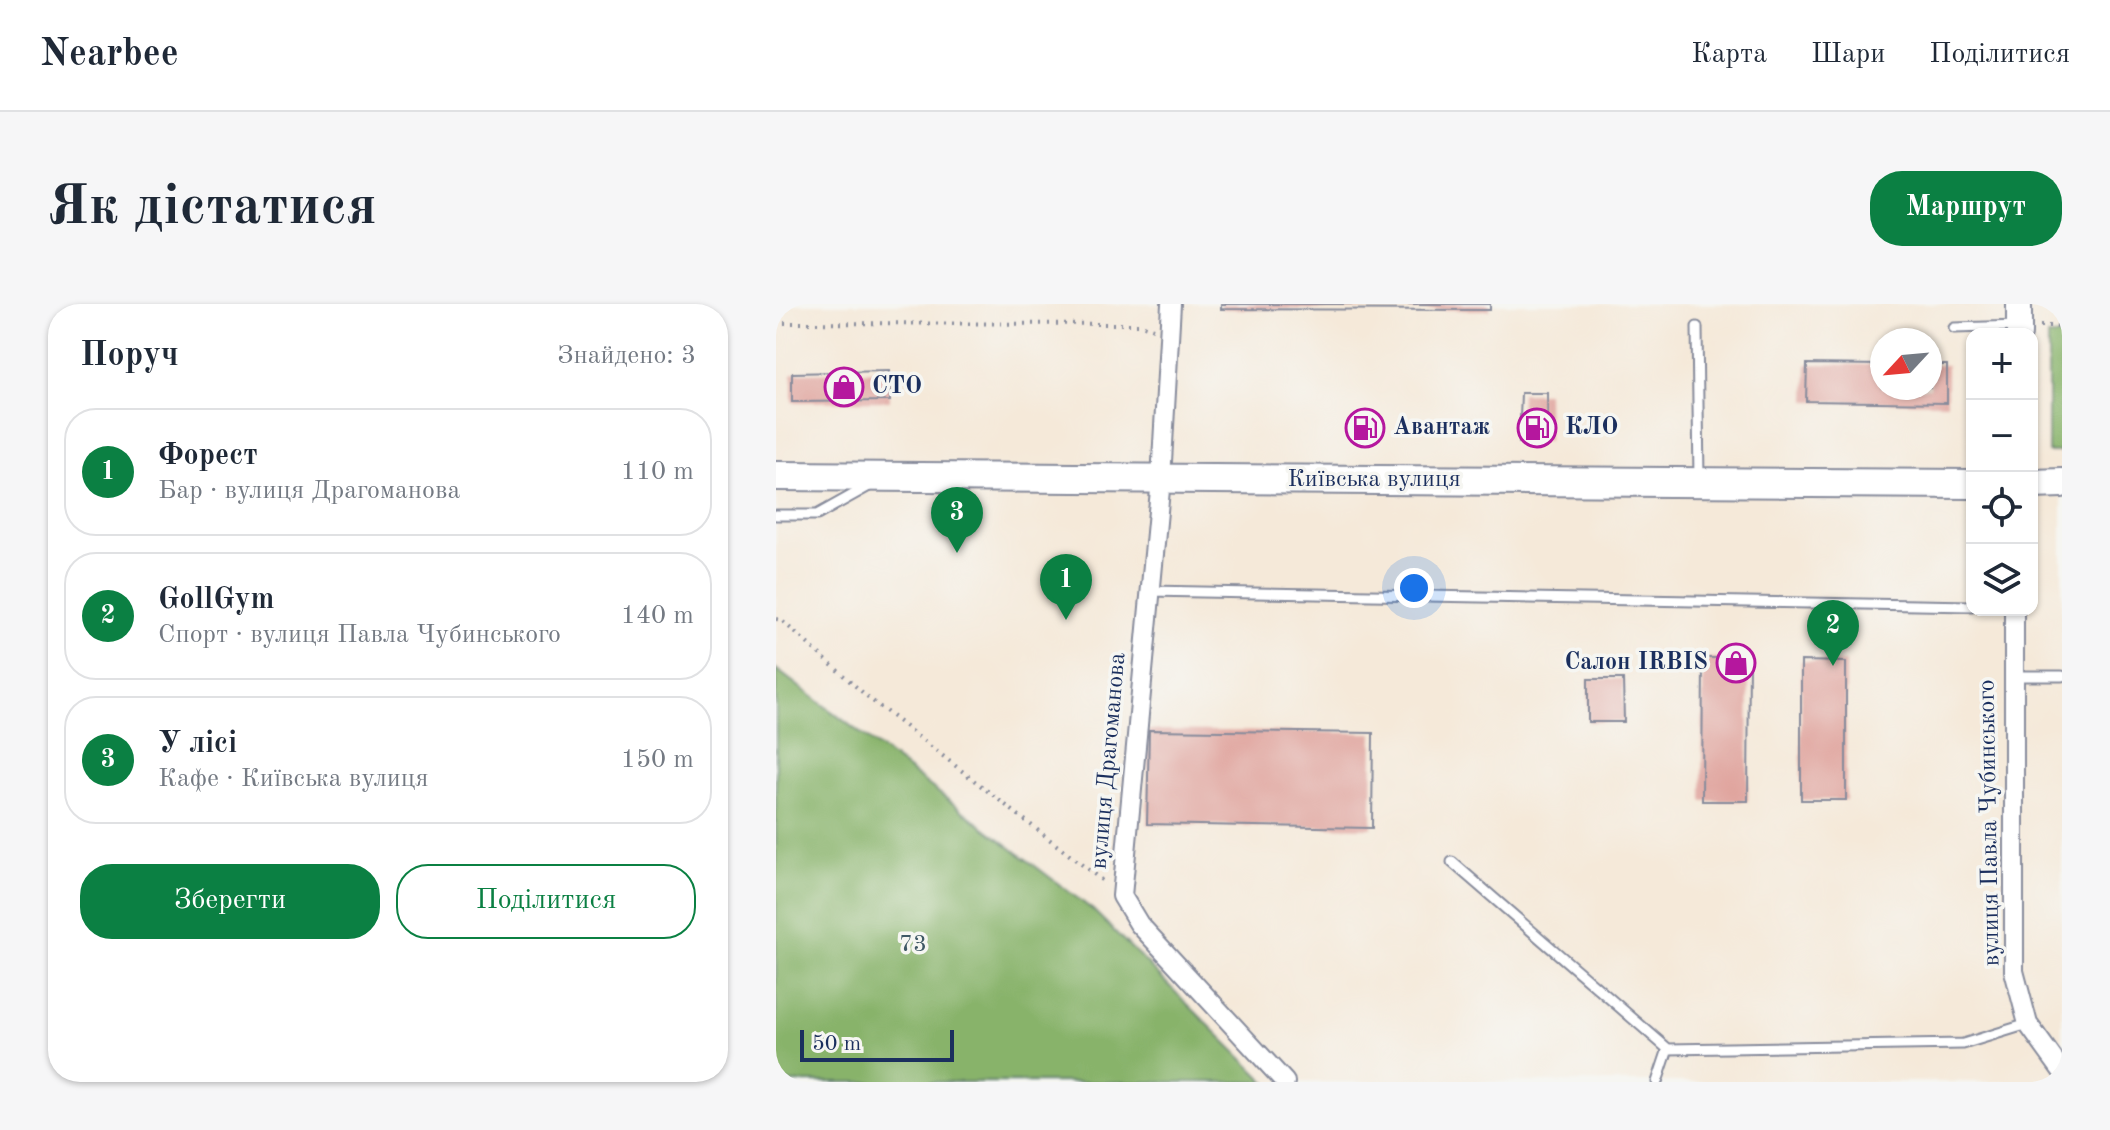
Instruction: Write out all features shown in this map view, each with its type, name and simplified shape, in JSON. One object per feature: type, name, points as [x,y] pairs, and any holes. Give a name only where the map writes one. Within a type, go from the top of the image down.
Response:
[{"type":"main road","name":"Київська вулиця","points":[[776,476],[1966,484]]},
{"type":"main road","points":[[2038,484],[2062,483]]},
{"type":"street","name":"вулиця Драгоманова","points":[[1171,304],[1161,479],[1122,896],[1139,924],[1285,1082]]},
{"type":"street","name":"вулиця Павла Чубинського","points":[[2014,616],[2014,971],[2028,1024],[2062,1071]]},
{"type":"lane","points":[[1954,328],[2019,321]]},
{"type":"lane","points":[[1697,327],[1699,482]]},
{"type":"lane","points":[[776,515],[817,515],[885,476]]},
{"type":"lane","points":[[1149,591],[1966,606]]},
{"type":"lane","points":[[2013,676],[2062,676]]},
{"type":"lane","points":[[1452,862],[1668,1049],[1963,1044],[2028,1024]]},
{"type":"lane","points":[[1657,1082],[1668,1049]]},
{"type":"path","points":[[776,323],[1138,324],[1170,334]]},
{"type":"path","points":[[776,619],[781,620],[870,699],[1122,896]]},
{"type":"green space","points":[[2048,336],[2062,336],[2062,452],[2048,452]]},
{"type":"green space","name":"73","points":[[776,669],[1093,910],[1266,1082],[776,1082]]},
{"type":"building","points":[[1221,304],[1490,304],[1490,310],[1221,309]]},
{"type":"building","points":[[1807,364],[1870,365],[1870,400],[1942,400],[1942,365],[1947,365],[1947,403],[1806,401]]},
{"type":"building","points":[[889,371],[890,401],[792,402],[792,373]]},
{"type":"building","points":[[1521,393],[1547,393],[1548,441],[1519,443]]},
{"type":"building","points":[[1703,658],[1749,658],[1748,801],[1702,801]]},
{"type":"building","points":[[1801,661],[1846,662],[1846,800],[1801,800]]},
{"type":"building","points":[[1588,679],[1623,679],[1624,722],[1588,722]]},
{"type":"building","points":[[1149,730],[1373,733],[1372,828],[1147,824]]},
{"type":"place","name":"СТО","points":[[844,387]]},
{"type":"place","name":"Авантаж","points":[[1365,428]]},
{"type":"place","name":"КЛО","points":[[1537,428]]},
{"type":"place","name":"У лісі","points":[[957,553]]},
{"type":"place","name":"Форест","points":[[1066,620]]},
{"type":"place","name":"Салон IRBIS","points":[[1736,663]]},
{"type":"place","name":"GollGym","points":[[1833,666]]}]
